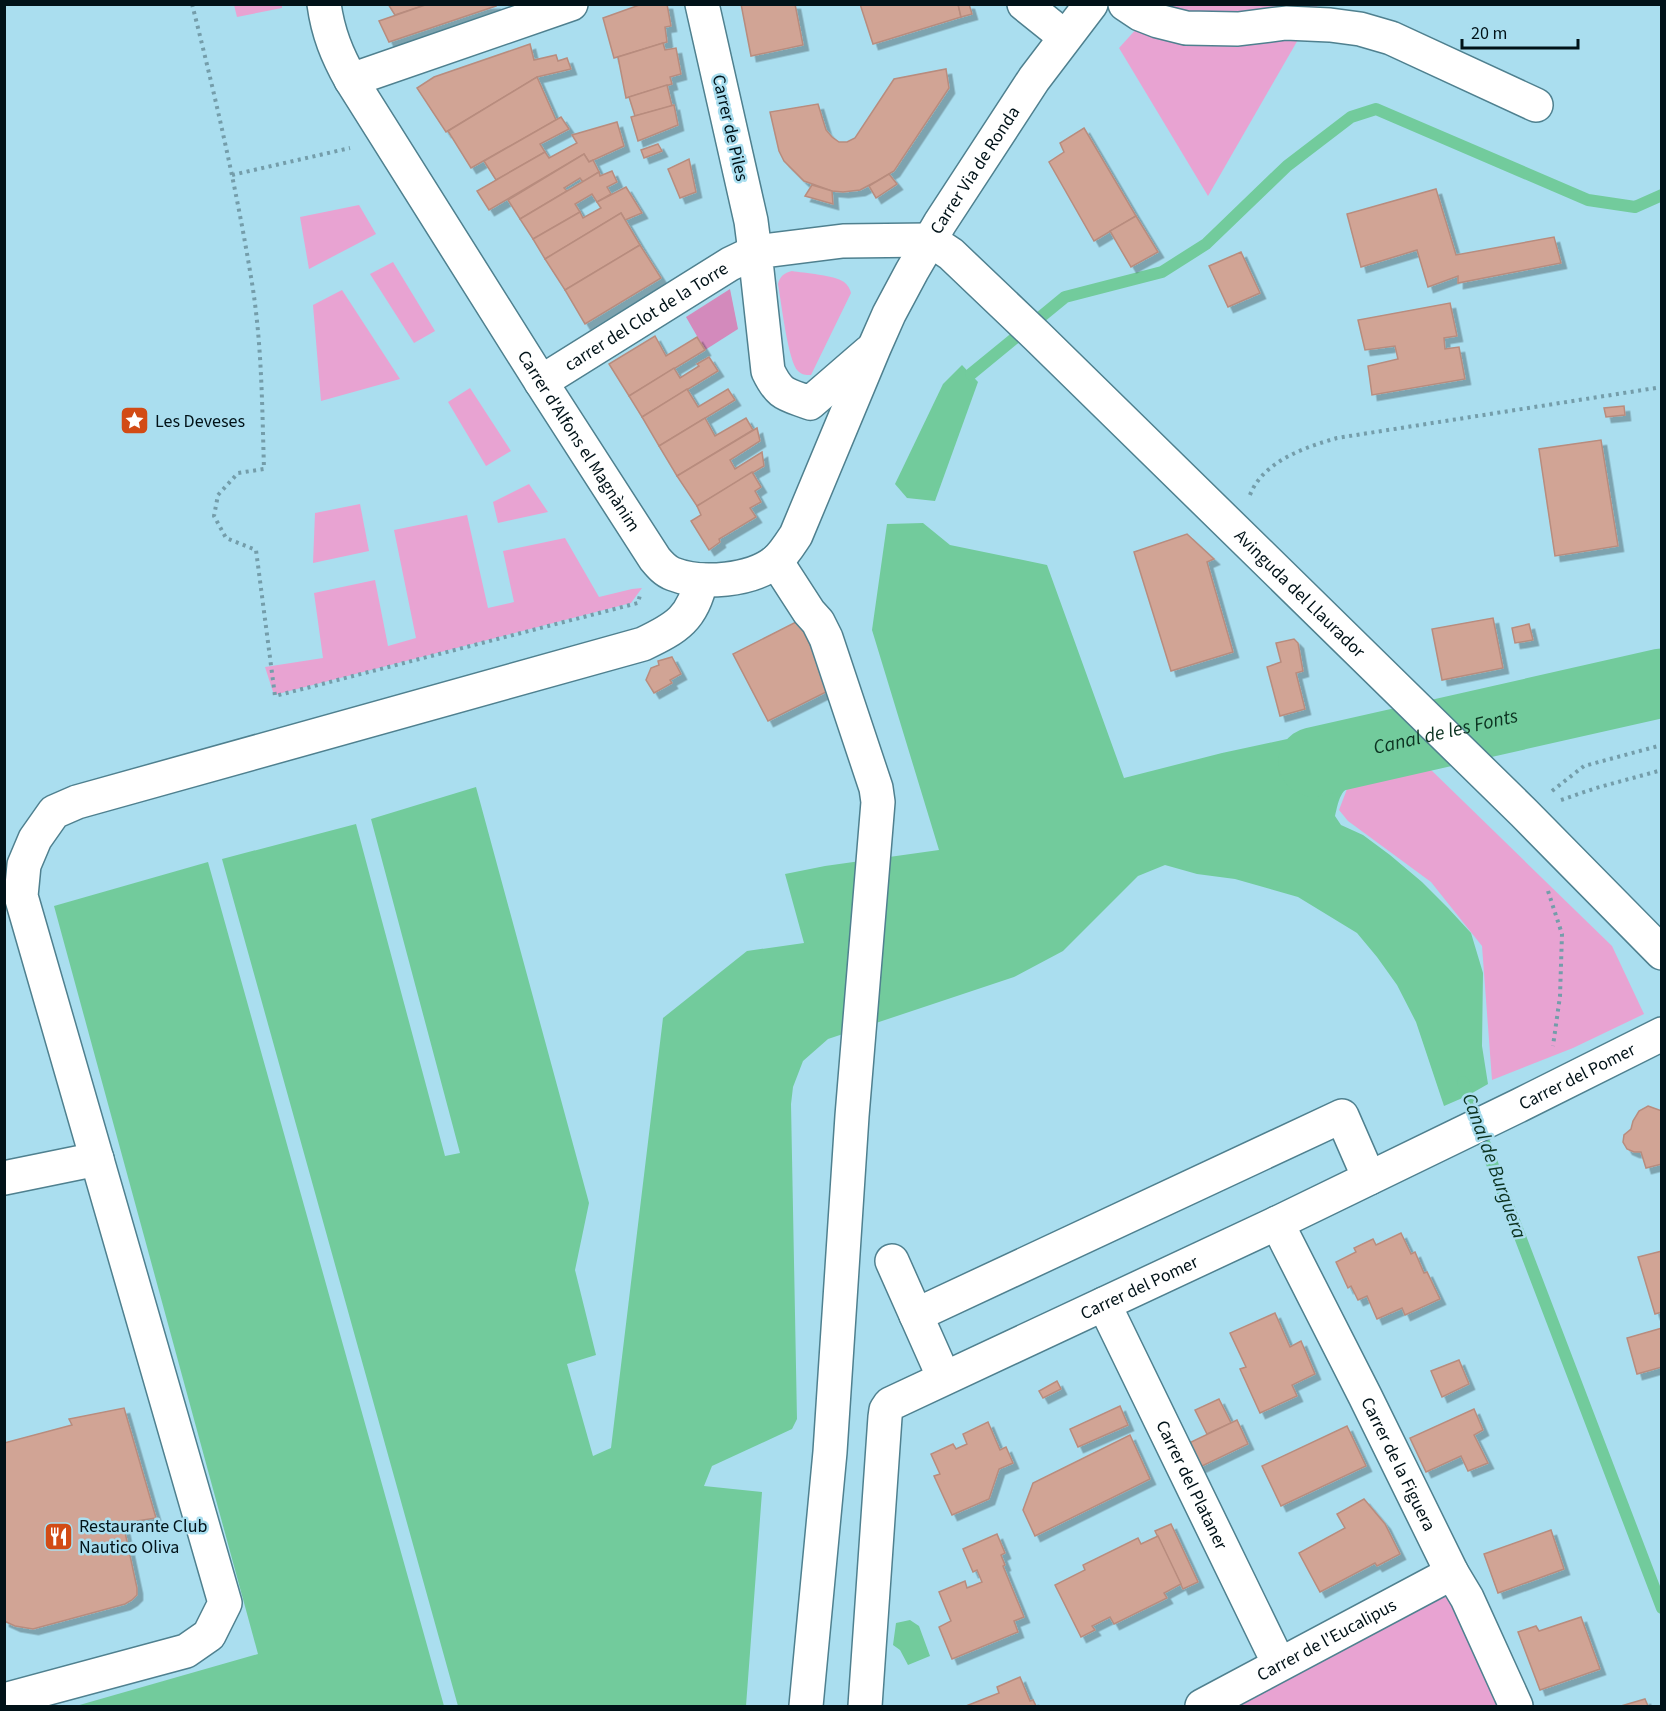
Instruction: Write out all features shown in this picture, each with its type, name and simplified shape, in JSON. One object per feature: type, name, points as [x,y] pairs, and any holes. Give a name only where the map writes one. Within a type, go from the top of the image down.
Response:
[{"type":"street","name":"Carrer d'Alfons el Magnànim","points":[[324,4],[330,37],[351,80],[541,382],[655,559],[666,570],[673,574],[701,580],[732,579],[764,569],[776,561],[796,535],[874,348]]},
{"type":"street","points":[[351,80],[571,4]]},
{"type":"street","name":"Carrer de Piles","points":[[702,4],[751,221],[768,371],[773,382],[782,393],[810,403],[874,348]]},
{"type":"street","points":[[1024,4],[1065,37]]},
{"type":"street","name":"Carrer Via de Ronda","points":[[874,348],[894,304],[930,240],[1034,80],[1091,4]]},
{"type":"street","points":[[1125,4],[1140,14],[1186,28],[1238,28],[1286,23],[1360,29],[1391,38],[1536,105]]},
{"type":"street","points":[[755,252],[843,241],[930,240]]},
{"type":"street","name":"Avinguda del Llaurador","points":[[930,240],[951,254],[1026,326],[1524,813],[1662,953]]},
{"type":"street","name":"carrer del Clot de la Torre","points":[[541,382],[730,264],[755,252]]},
{"type":"street","points":[[776,561],[818,622],[826,638],[876,788],[878,802],[852,1116],[830,1452],[807,1707]]},
{"type":"street","points":[[4,1700],[186,1651],[209,1635],[225,1603],[21,896],[24,865],[35,839],[54,812],[77,802],[643,644],[674,627],[687,615],[698,595],[701,580]]},
{"type":"street","name":"Carrer del Pomer","points":[[865,1707],[885,1417],[890,1404],[1277,1223],[1662,1034]]},
{"type":"street","points":[[916,1315],[1342,1116],[1370,1178]]},
{"type":"street","points":[[4,1178],[97,1159]]},
{"type":"street","name":"Carrer de la Figuera","points":[[1277,1223],[1452,1574],[1467,1598],[1516,1707]]},
{"type":"street","points":[[892,1261],[944,1378]]},
{"type":"street","name":"Carrer del Plataner","points":[[1104,1304],[1280,1664]]},
{"type":"street","name":"Carrer de l'Eucalipus","points":[[1202,1707],[1452,1574]]},
{"type":"path","points":[[192,4],[208,66],[252,279],[262,373],[264,469],[238,473],[218,495],[214,516],[226,538],[256,550],[275,696],[638,603],[642,588]]},
{"type":"path","points":[[232,176],[352,148]]},
{"type":"path","points":[[1236,532],[1253,486],[1274,465],[1304,448],[1337,438],[1662,387]]},
{"type":"path","points":[[1524,813],[1584,766],[1662,745]]},
{"type":"path","points":[[1524,813],[1596,788],[1662,770]]},
{"type":"path","points":[[1533,1098],[1560,996],[1562,934],[1548,890]]},
{"type":"shaded area","points":[[234,5],[282,5],[282,8],[237,17]]},
{"type":"shaded area","points":[[1158,5],[1318,5],[1208,196],[1119,48]]},
{"type":"shaded area","points":[[359,205],[376,234],[309,269],[300,217]]},
{"type":"shaded area","points":[[393,262],[435,331],[414,343],[370,274]]},
{"type":"shaded area","points":[[792,271],[839,280],[847,284],[851,293],[811,375],[801,373],[794,365],[785,330],[778,284],[783,275]]},
{"type":"shaded area","points":[[730,289],[738,329],[705,350],[686,317]]},
{"type":"shaded area","points":[[342,290],[400,379],[321,401],[313,305]]},
{"type":"shaded area","points":[[962,365],[978,382],[935,501],[907,498],[895,484],[943,384]]},
{"type":"shaded area","points":[[470,388],[511,451],[486,466],[448,402]]},
{"type":"shaded area","points":[[529,484],[548,512],[498,523],[493,502]]},
{"type":"shaded area","points":[[360,504],[369,551],[313,563],[315,513]]},
{"type":"shaded area","points":[[467,515],[488,608],[514,602],[503,551],[565,538],[599,597],[642,588],[631,603],[274,695],[265,667],[323,658],[314,593],[375,580],[388,646],[416,638],[394,530]]},
{"type":"shaded area","points":[[923,523],[950,545],[1047,565],[1124,778],[1222,753],[1384,718],[1427,766],[1353,783],[1342,794],[1335,816],[1341,825],[1363,835],[1422,882],[1471,933],[1483,973],[1482,1046],[1488,1084],[1444,1106],[1416,1022],[1397,985],[1357,933],[1298,897],[1235,879],[1197,874],[1165,865],[1138,876],[1063,951],[1014,977],[828,1039],[803,1061],[793,1087],[791,1104],[797,1419],[792,1429],[712,1466],[704,1486],[762,1492],[746,1706],[458,1706],[222,859],[356,824],[445,1156],[460,1153],[371,819],[476,787],[589,1203],[575,1270],[596,1355],[567,1364],[593,1456],[611,1448],[663,1018],[747,951],[804,943],[785,874],[939,850],[872,630],[887,524]]},
{"type":"shaded area","points":[[1661,651],[1661,711],[1505,752],[1457,706]]},
{"type":"shaded area","points":[[1427,766],[1612,946],[1644,1014],[1573,1048],[1492,1080],[1482,946],[1431,882],[1348,821],[1339,810],[1347,789],[1356,782]]},
{"type":"shaded area","points":[[208,862],[444,1706],[76,1706],[258,1654],[54,906]]},
{"type":"shaded area","points":[[1444,1596],[1454,1601],[1505,1706],[1234,1706],[1435,1598]]},
{"type":"shaded area","points":[[910,1620],[919,1626],[930,1656],[908,1665],[900,1650],[893,1645],[896,1623]]},
{"type":"building","points":[[388,4],[428,4],[395,15]]},
{"type":"building","points":[[428,4],[495,4],[496,6],[389,42],[379,21]]},
{"type":"building","points":[[642,4],[667,4],[671,26],[665,27],[667,42],[614,58],[603,18]]},
{"type":"building","points":[[741,4],[795,4],[803,45],[751,56]]},
{"type":"building","points":[[860,4],[958,4],[961,17],[873,44]]},
{"type":"building","points":[[958,4],[969,4],[972,14],[961,17]]},
{"type":"building","points":[[663,43],[665,50],[676,48],[681,74],[670,77],[672,84],[626,98],[618,57]]},
{"type":"building","points":[[530,44],[534,60],[556,55],[558,61],[567,58],[571,69],[537,77],[446,132],[417,88],[434,77]]},
{"type":"building","points":[[946,69],[949,88],[894,171],[877,181],[860,190],[832,191],[804,181],[784,161],[779,151],[770,112],[818,104],[826,130],[839,142],[847,142],[855,138],[894,79]]},
{"type":"building","points":[[537,77],[556,120],[471,168],[448,131]]},
{"type":"building","points":[[667,85],[672,106],[635,116],[629,97]]},
{"type":"building","points":[[674,105],[678,125],[638,141],[631,117]]},
{"type":"building","points":[[561,117],[569,129],[540,144],[545,152],[496,180],[484,161]]},
{"type":"building","points":[[617,122],[624,146],[589,162],[584,154],[489,210],[477,191],[545,152],[549,158],[577,143],[572,135]]},
{"type":"building","points":[[1084,128],[1136,216],[1094,241],[1049,162],[1064,152],[1060,143]]},
{"type":"building","points":[[658,144],[662,151],[644,158],[641,150]]},
{"type":"building","points":[[584,154],[589,162],[593,160],[599,172],[583,182],[580,178],[564,188],[567,191],[520,219],[508,200]]},
{"type":"building","points":[[689,159],[696,192],[680,198],[668,169]]},
{"type":"building","points":[[612,171],[617,182],[607,187],[611,194],[597,202],[592,194],[575,204],[580,212],[533,239],[520,219],[599,172],[600,176]]},
{"type":"building","points":[[889,174],[897,184],[876,198],[869,186]]},
{"type":"building","points":[[812,185],[832,191],[833,204],[805,196]]},
{"type":"building","points":[[626,187],[642,213],[625,220],[621,213],[545,259],[533,239],[580,212],[583,218],[601,208],[597,202]]},
{"type":"building","points":[[1436,189],[1456,255],[1554,237],[1561,263],[1458,283],[1458,276],[1428,287],[1417,250],[1361,267],[1347,214]]},
{"type":"building","points":[[621,213],[640,245],[565,290],[545,259]]},
{"type":"building","points":[[1136,216],[1158,252],[1131,267],[1110,231]]},
{"type":"building","points":[[640,245],[661,278],[585,324],[565,290]]},
{"type":"building","points":[[1241,252],[1260,293],[1228,307],[1209,266]]},
{"type":"building","points":[[1450,303],[1457,336],[1444,338],[1445,349],[1459,347],[1465,379],[1372,395],[1368,366],[1398,359],[1395,346],[1365,350],[1358,320]]},
{"type":"building","points":[[655,336],[666,356],[697,337],[705,350],[629,396],[609,364]]},
{"type":"building","points":[[709,357],[718,371],[642,417],[629,396],[674,368],[680,378]]},
{"type":"building","points":[[687,389],[698,407],[728,389],[735,400],[659,446],[642,417]]},
{"type":"building","points":[[1624,406],[1625,415],[1606,417],[1604,408]]},
{"type":"building","points":[[705,418],[715,436],[746,418],[753,430],[677,476],[659,446]]},
{"type":"building","points":[[757,428],[760,441],[730,460],[735,469],[762,452],[764,466],[697,506],[677,476]]},
{"type":"building","points":[[1601,440],[1618,546],[1555,556],[1539,449]]},
{"type":"building","points":[[752,472],[761,487],[755,491],[761,502],[750,508],[756,517],[719,539],[720,542],[709,550],[691,521],[701,515],[697,506]]},
{"type":"building","points":[[1187,534],[1214,559],[1207,562],[1233,652],[1171,671],[1134,552]]},
{"type":"building","points":[[1493,618],[1503,668],[1442,680],[1432,629]]},
{"type":"building","points":[[798,621],[832,689],[768,721],[733,654]]},
{"type":"building","points":[[1529,624],[1533,640],[1515,643],[1512,628]]},
{"type":"building","points":[[1294,639],[1298,643],[1303,671],[1296,673],[1305,709],[1280,716],[1267,667],[1281,662],[1276,643]]},
{"type":"building","points":[[672,657],[681,674],[670,680],[672,683],[654,693],[646,680],[651,668],[659,665],[658,661]]},
{"type":"building","points":[[1648,1106],[1662,1111],[1662,1164],[1646,1168],[1641,1152],[1627,1149],[1623,1142],[1624,1135],[1631,1129],[1639,1111]]},
{"type":"building","points":[[1401,1233],[1411,1254],[1415,1252],[1424,1273],[1427,1272],[1440,1299],[1405,1315],[1402,1308],[1377,1319],[1367,1296],[1358,1300],[1351,1286],[1348,1288],[1336,1262],[1356,1252],[1354,1248],[1373,1239],[1376,1245]]},
{"type":"building","points":[[1662,1251],[1662,1312],[1655,1314],[1638,1257]]},
{"type":"building","points":[[1275,1313],[1290,1347],[1301,1341],[1315,1374],[1292,1385],[1297,1396],[1260,1413],[1240,1369],[1246,1367],[1230,1333]]},
{"type":"building","points":[[1662,1328],[1662,1367],[1637,1374],[1627,1338]]},
{"type":"building","points":[[1459,1360],[1469,1384],[1442,1397],[1431,1371]]},
{"type":"building","points":[[1057,1381],[1061,1389],[1043,1398],[1039,1391]]},
{"type":"building","points":[[1219,1399],[1231,1423],[1207,1434],[1195,1410]]},
{"type":"building","points":[[1120,1406],[1128,1425],[1078,1447],[1070,1429]]},
{"type":"building","points":[[124,1408],[156,1518],[123,1523],[137,1595],[125,1604],[33,1629],[15,1626],[4,1621],[4,1443],[72,1425],[69,1419]]},
{"type":"building","points":[[1474,1409],[1483,1430],[1474,1435],[1488,1463],[1468,1471],[1461,1456],[1426,1472],[1410,1438]]},
{"type":"building","points":[[1237,1420],[1248,1444],[1200,1467],[1189,1443]]},
{"type":"building","points":[[988,1422],[1000,1450],[1006,1447],[1013,1463],[999,1469],[989,1499],[952,1515],[934,1476],[940,1474],[931,1454],[953,1444],[956,1449],[967,1444],[963,1434]]},
{"type":"building","points":[[1347,1426],[1366,1466],[1281,1506],[1262,1466]]},
{"type":"building","points":[[1130,1435],[1150,1479],[1035,1536],[1023,1510],[1033,1483]]},
{"type":"building","points":[[1364,1499],[1385,1524],[1400,1554],[1377,1566],[1375,1563],[1320,1592],[1299,1553],[1345,1528],[1337,1514]]},
{"type":"building","points":[[1171,1524],[1198,1582],[1183,1589],[1155,1531]]},
{"type":"building","points":[[1551,1530],[1564,1569],[1498,1593],[1484,1554]]},
{"type":"building","points":[[997,1534],[1005,1553],[1001,1555],[1005,1565],[1003,1566],[1024,1617],[1014,1621],[1018,1632],[952,1659],[939,1627],[951,1621],[939,1592],[965,1581],[967,1588],[982,1582],[977,1570],[973,1572],[963,1549]]},
{"type":"building","points":[[1158,1536],[1181,1584],[1164,1593],[1167,1598],[1114,1624],[1110,1617],[1092,1626],[1095,1630],[1081,1637],[1055,1585],[1085,1570],[1083,1565],[1138,1538],[1141,1544]]},
{"type":"building","points":[[1581,1617],[1600,1669],[1540,1690],[1518,1632],[1536,1626],[1539,1631]]},
{"type":"building","points":[[1020,1677],[1030,1701],[1033,1700],[1036,1706],[966,1706],[999,1693],[997,1687]]},
{"type":"building","points":[[1645,1699],[1648,1706],[1621,1706]]},
{"type":"waterway","points":[[971,374],[1065,297],[1162,272],[1206,244],[1287,166],[1351,117],[1376,109],[1588,200],[1635,207],[1662,195]]},
{"type":"waterway","name":"Canal de les Fonts","points":[[1313,762],[1662,683]]},
{"type":"waterway","name":"Canal de Burguera","points":[[1463,1082],[1662,1608]]},
{"type":"place","name":"Les Deveses","points":[[134,421]]},
{"type":"place","name":"Restaurante Club Nautico Oliva","points":[[58,1536]]}]
